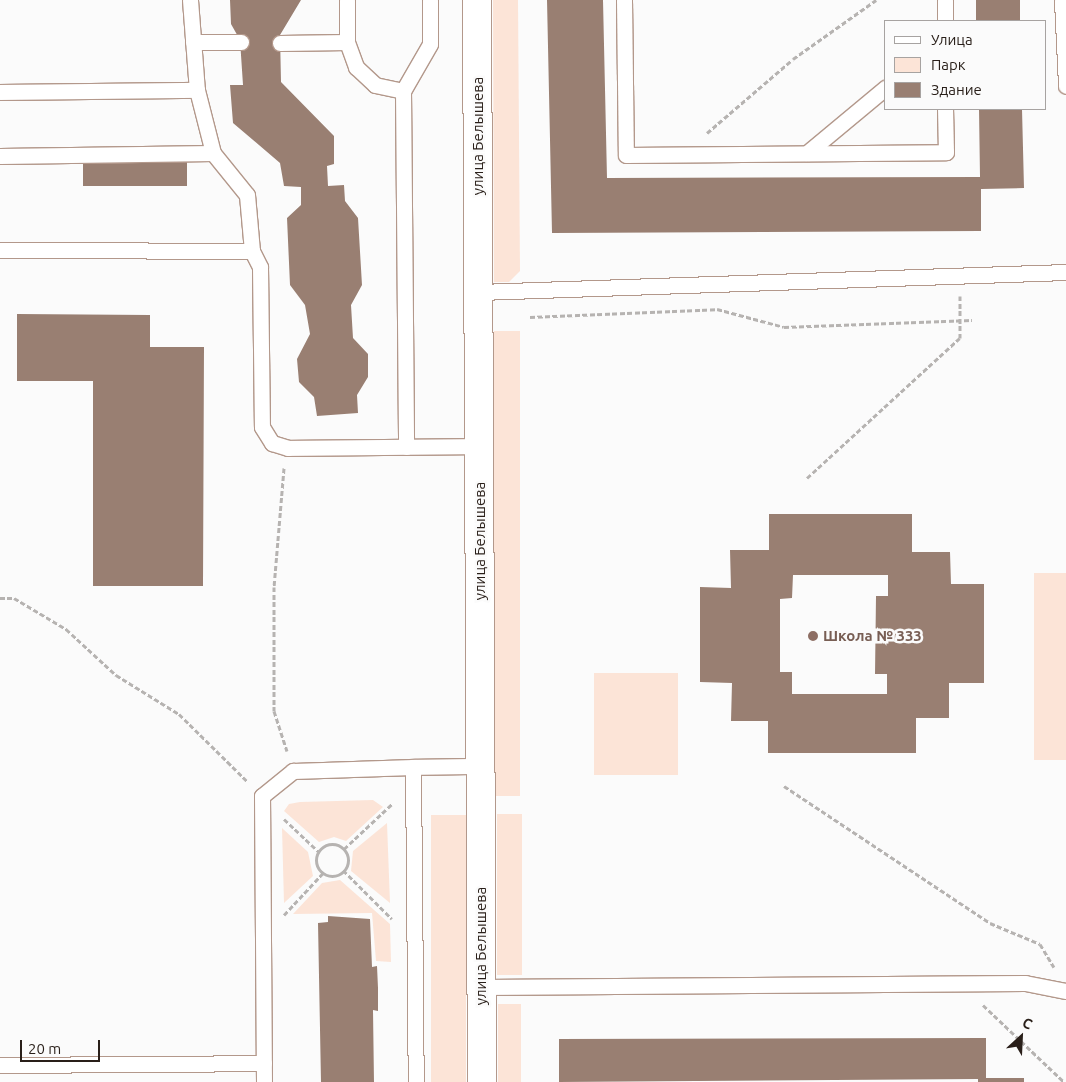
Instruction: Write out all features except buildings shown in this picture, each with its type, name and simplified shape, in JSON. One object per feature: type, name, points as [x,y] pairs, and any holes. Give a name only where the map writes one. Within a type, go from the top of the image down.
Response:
[{"type":"street","name":"улица Белышева","points":[[478,0],[482,1082]]},
{"type":"lane","points":[[190,0],[196,90],[213,153],[247,195],[252,251],[260,267],[262,427],[272,443],[288,448],[479,446]]},
{"type":"lane","points":[[347,0],[347,42],[356,67],[375,84],[403,91]]},
{"type":"lane","points":[[406,447],[403,91],[430,44],[430,0]]},
{"type":"lane","points":[[624,0],[626,155],[946,152],[946,110]]},
{"type":"lane","points":[[945,0],[945,20]]},
{"type":"lane","points":[[1062,0],[1066,86]]},
{"type":"lane","points":[[192,42],[241,42]]},
{"type":"lane","points":[[280,43],[347,42]]},
{"type":"lane","points":[[807,153],[884,89]]},
{"type":"lane","points":[[0,92],[196,90]]},
{"type":"lane","points":[[0,156],[213,153]]},
{"type":"lane","points":[[0,250],[252,251]]},
{"type":"lane","points":[[478,292],[1066,272]]},
{"type":"lane","points":[[264,1082],[262,796],[293,771],[480,766]]},
{"type":"lane","points":[[414,767],[416,1082]]},
{"type":"lane","points":[[482,987],[1025,984],[1063,990]]},
{"type":"lane","points":[[0,1065],[264,1063]]},
{"type":"path","points":[[682,154],[793,59],[876,0]]},
{"type":"path","points":[[807,478],[960,338],[959,276]]},
{"type":"path","points":[[530,317],[716,309],[784,327],[972,320]]},
{"type":"path","points":[[288,448],[274,588],[274,711],[293,771]]},
{"type":"path","points":[[0,598],[14,598],[66,628],[116,675],[179,714],[262,796]]},
{"type":"path","points":[[784,786],[990,924],[1040,944],[1058,973],[1063,990]]},
{"type":"path","points":[[344,849],[392,804]]},
{"type":"path","points":[[278,813],[318,851]]},
{"type":"path","points":[[332,844],[344,849],[348,860],[343,870],[331,876],[323,874],[317,867],[318,851],[332,844]]},
{"type":"path","points":[[343,870],[396,923]]},
{"type":"path","points":[[279,920],[323,874]]},
{"type":"path","points":[[974,984],[984,1008],[1064,1082]]},
{"type":"green space","points":[[493,0],[518,0],[520,271],[509,282],[494,282]]},
{"type":"green space","points":[[494,331],[520,331],[520,796],[494,796]]},
{"type":"green space","points":[[1034,573],[1066,573],[1066,760],[1034,760]]},
{"type":"green space","points":[[594,673],[678,673],[678,775],[594,775]]},
{"type":"green space","points":[[373,800],[383,807],[346,841],[334,837],[319,842],[284,811],[289,804],[300,802]]},
{"type":"green space","points":[[497,814],[522,814],[522,975],[497,975]]},
{"type":"green space","points":[[431,815],[466,815],[466,1082],[431,1082]]},
{"type":"green space","points":[[387,823],[390,903],[351,871],[353,851]]},
{"type":"green space","points":[[282,828],[308,852],[313,876],[284,903]]},
{"type":"green space","points":[[340,880],[390,924],[391,962],[376,961],[372,913],[293,914],[322,883]]},
{"type":"green space","points":[[498,1004],[521,1004],[521,1082],[498,1082]]},
{"type":"place","name":"Школа № 333","points":[[813,636]]}]
